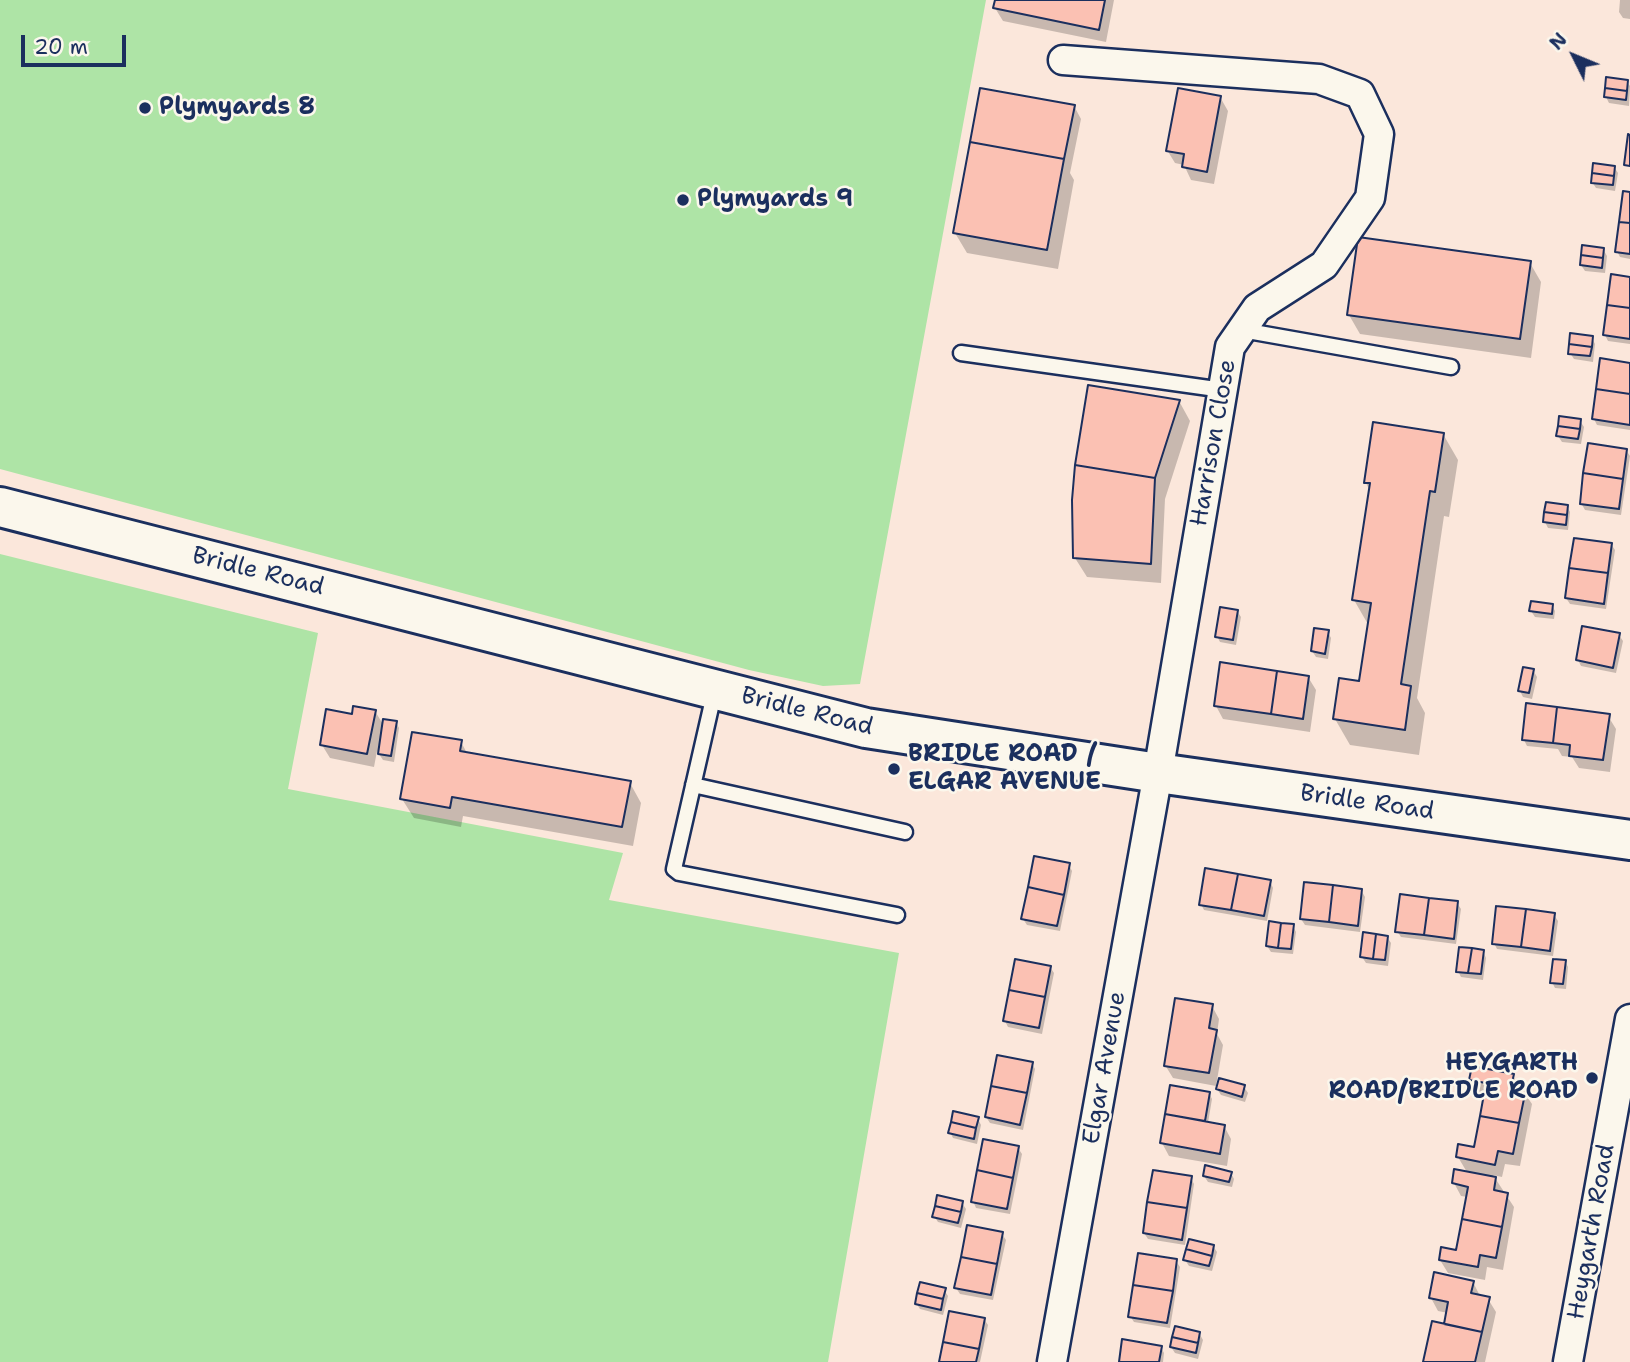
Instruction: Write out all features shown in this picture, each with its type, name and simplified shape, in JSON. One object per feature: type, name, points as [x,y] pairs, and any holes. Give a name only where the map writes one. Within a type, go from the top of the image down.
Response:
[{"type":"street","name":"Harrison Close","points":[[1063,60],[1319,79],[1360,94],[1379,134],[1370,198],[1324,265],[1257,308],[1230,347],[1158,773]]},
{"type":"street","name":"Bridle Road","points":[[0,507],[866,728],[1158,773],[1630,840]]},
{"type":"street","name":"Elgar Avenue","points":[[1052,1362],[1158,773]]},
{"type":"street","name":"Heygarth Road","points":[[1569,1362],[1630,1019]]},
{"type":"lane","points":[[1242,330],[1451,367]]},
{"type":"lane","points":[[961,354],[1223,390]]},
{"type":"lane","points":[[715,689],[674,869],[679,873],[897,915]]},
{"type":"lane","points":[[693,785],[905,832]]},
{"type":"green space","points":[[0,0],[986,0],[860,684],[823,686],[749,670],[0,469]]},
{"type":"green space","points":[[0,554],[318,633],[288,789],[623,853],[609,900],[899,953],[828,1362],[0,1362]]},
{"type":"building","points":[[995,0],[1105,0],[1099,30],[993,8]]},
{"type":"building","points":[[1606,77],[1628,80],[1627,91],[1605,88]]},
{"type":"building","points":[[980,88],[1075,105],[1064,159],[970,142]]},
{"type":"building","points":[[1178,88],[1221,96],[1207,172],[1182,167],[1184,154],[1166,151]]},
{"type":"building","points":[[1605,88],[1627,91],[1626,100],[1604,97]]},
{"type":"building","points":[[1628,134],[1630,135],[1630,166],[1624,165]]},
{"type":"building","points":[[970,142],[1064,159],[1047,250],[953,233]]},
{"type":"building","points":[[1593,163],[1615,166],[1614,176],[1592,173]]},
{"type":"building","points":[[1592,173],[1614,176],[1613,185],[1591,183]]},
{"type":"building","points":[[1623,191],[1630,192],[1630,223],[1619,222]]},
{"type":"building","points":[[1619,222],[1630,223],[1630,254],[1615,252]]},
{"type":"building","points":[[1358,237],[1531,261],[1520,339],[1347,315]]},
{"type":"building","points":[[1582,245],[1604,248],[1603,258],[1581,255]]},
{"type":"building","points":[[1581,255],[1603,258],[1602,268],[1580,265]]},
{"type":"building","points":[[1611,274],[1630,277],[1630,308],[1607,305]]},
{"type":"building","points":[[1607,305],[1630,308],[1630,339],[1603,335]]},
{"type":"building","points":[[1570,333],[1593,336],[1592,347],[1569,344]]},
{"type":"building","points":[[1569,344],[1592,347],[1590,356],[1568,354]]},
{"type":"building","points":[[1600,358],[1630,363],[1630,394],[1596,389]]},
{"type":"building","points":[[1088,385],[1180,400],[1155,478],[1075,465]]},
{"type":"building","points":[[1596,389],[1630,394],[1630,425],[1592,419]]},
{"type":"building","points":[[1559,416],[1581,419],[1580,429],[1558,426]]},
{"type":"building","points":[[1373,422],[1444,433],[1435,492],[1430,491],[1401,684],[1411,686],[1405,730],[1333,719],[1339,678],[1359,681],[1371,603],[1352,600],[1370,483],[1364,483]]},
{"type":"building","points":[[1558,426],[1580,429],[1578,439],[1556,436]]},
{"type":"building","points":[[1588,443],[1627,449],[1623,479],[1583,473]]},
{"type":"building","points":[[1075,465],[1155,478],[1151,564],[1073,558],[1072,500]]},
{"type":"building","points":[[1583,473],[1623,479],[1619,509],[1580,504]]},
{"type":"building","points":[[1546,502],[1568,505],[1567,515],[1544,512]]},
{"type":"building","points":[[1544,512],[1567,515],[1566,525],[1543,522]]},
{"type":"building","points":[[1574,538],[1612,543],[1608,573],[1569,568]]},
{"type":"building","points":[[1569,568],[1608,573],[1604,604],[1565,598]]},
{"type":"building","points":[[1531,601],[1553,604],[1552,614],[1529,611]]},
{"type":"building","points":[[1220,607],[1238,610],[1233,640],[1215,637]]},
{"type":"building","points":[[1582,626],[1620,633],[1613,668],[1576,660]]},
{"type":"building","points":[[1314,628],[1329,630],[1325,654],[1311,651]]},
{"type":"building","points":[[1220,662],[1277,671],[1271,714],[1214,706]]},
{"type":"building","points":[[1523,667],[1534,669],[1529,693],[1518,691]]},
{"type":"building","points":[[1277,671],[1309,676],[1303,719],[1271,714]]},
{"type":"building","points":[[1526,703],[1557,707],[1553,743],[1522,740]]},
{"type":"building","points":[[353,706],[376,710],[367,754],[320,745],[326,709],[352,714]]},
{"type":"building","points":[[1557,707],[1610,714],[1603,760],[1569,756],[1570,745],[1553,743]]},
{"type":"building","points":[[383,719],[397,721],[391,756],[378,754]]},
{"type":"building","points":[[412,732],[462,740],[460,751],[631,781],[622,827],[452,797],[450,808],[400,799]]},
{"type":"building","points":[[1034,856],[1070,863],[1064,895],[1028,887]]},
{"type":"building","points":[[1205,868],[1238,874],[1231,910],[1199,905]]},
{"type":"building","points":[[1238,874],[1271,880],[1264,916],[1231,910]]},
{"type":"building","points":[[1304,882],[1333,885],[1329,922],[1300,919]]},
{"type":"building","points":[[1333,885],[1362,889],[1358,926],[1329,922]]},
{"type":"building","points":[[1028,887],[1064,895],[1057,926],[1021,919]]},
{"type":"building","points":[[1400,894],[1429,898],[1424,935],[1395,932]]},
{"type":"building","points":[[1429,898],[1458,901],[1454,939],[1424,935]]},
{"type":"building","points":[[1496,906],[1526,909],[1521,947],[1492,944]]},
{"type":"building","points":[[1526,909],[1555,913],[1550,951],[1521,947]]},
{"type":"building","points":[[1269,921],[1281,923],[1278,948],[1266,946]]},
{"type":"building","points":[[1281,923],[1294,924],[1291,949],[1278,948]]},
{"type":"building","points":[[1363,932],[1376,934],[1373,959],[1360,957]]},
{"type":"building","points":[[1376,934],[1388,936],[1385,960],[1373,959]]},
{"type":"building","points":[[1459,947],[1472,948],[1468,973],[1456,972]]},
{"type":"building","points":[[1472,948],[1484,950],[1481,974],[1468,973]]},
{"type":"building","points":[[1015,959],[1051,966],[1045,997],[1009,990]]},
{"type":"building","points":[[1553,959],[1566,960],[1563,984],[1550,983]]},
{"type":"building","points":[[1009,990],[1045,997],[1039,1028],[1003,1021]]},
{"type":"building","points":[[1175,998],[1213,1004],[1209,1028],[1217,1030],[1209,1073],[1164,1066]]},
{"type":"building","points":[[997,1055],[1033,1062],[1027,1093],[991,1086]]},
{"type":"building","points":[[1472,1066],[1514,1074],[1511,1087],[1526,1089],[1519,1123],[1480,1116],[1486,1083],[1469,1080]]},
{"type":"building","points":[[1219,1078],[1245,1085],[1242,1097],[1216,1089]]},
{"type":"building","points":[[1170,1085],[1210,1092],[1205,1121],[1165,1114]]},
{"type":"building","points":[[991,1086],[1027,1093],[1020,1125],[985,1117]]},
{"type":"building","points":[[953,1111],[979,1117],[976,1128],[951,1122]]},
{"type":"building","points":[[1165,1114],[1225,1125],[1220,1154],[1160,1143]]},
{"type":"building","points":[[1480,1116],[1519,1123],[1513,1154],[1498,1151],[1495,1165],[1456,1157],[1458,1144],[1474,1147]]},
{"type":"building","points":[[951,1122],[976,1128],[974,1139],[948,1133]]},
{"type":"building","points":[[983,1139],[1019,1146],[1013,1178],[977,1170]]},
{"type":"building","points":[[1205,1165],[1232,1172],[1229,1182],[1203,1176]]},
{"type":"building","points":[[1454,1169],[1496,1177],[1494,1190],[1508,1193],[1502,1227],[1462,1219],[1468,1187],[1452,1183]]},
{"type":"building","points":[[977,1170],[1013,1178],[1007,1209],[971,1202]]},
{"type":"building","points":[[1153,1170],[1192,1176],[1187,1208],[1147,1202]]},
{"type":"building","points":[[937,1195],[963,1201],[961,1212],[935,1206]]},
{"type":"building","points":[[1147,1202],[1187,1208],[1182,1240],[1143,1233]]},
{"type":"building","points":[[935,1206],[961,1212],[958,1223],[932,1217]]},
{"type":"building","points":[[1462,1219],[1502,1227],[1496,1258],[1480,1255],[1478,1267],[1439,1260],[1441,1247],[1456,1250]]},
{"type":"building","points":[[967,1225],[1003,1232],[997,1264],[961,1257]]},
{"type":"building","points":[[1189,1239],[1214,1245],[1212,1256],[1186,1249]]},
{"type":"building","points":[[1186,1249],[1212,1256],[1209,1266],[1183,1260]]},
{"type":"building","points":[[1138,1253],[1177,1259],[1173,1291],[1133,1285]]},
{"type":"building","points":[[961,1257],[997,1264],[991,1295],[954,1288]]},
{"type":"building","points":[[1434,1272],[1474,1281],[1471,1293],[1490,1297],[1482,1332],[1444,1324],[1448,1302],[1429,1298]]},
{"type":"building","points":[[920,1282],[946,1288],[943,1299],[917,1293]]},
{"type":"building","points":[[1133,1285],[1173,1291],[1167,1323],[1128,1317]]},
{"type":"building","points":[[917,1293],[943,1299],[941,1310],[915,1304]]},
{"type":"building","points":[[949,1311],[985,1318],[979,1349],[943,1342]]},
{"type":"building","points":[[1432,1321],[1482,1332],[1475,1362],[1423,1362]]},
{"type":"building","points":[[1175,1326],[1200,1332],[1198,1343],[1172,1337]]},
{"type":"building","points":[[1172,1337],[1198,1343],[1196,1353],[1170,1347]]},
{"type":"building","points":[[1122,1339],[1162,1346],[1159,1362],[1119,1362]]},
{"type":"building","points":[[943,1342],[979,1349],[976,1362],[939,1362]]},
{"type":"place","name":"Plymyards 8","points":[[145,108]]},
{"type":"place","name":"Plymyards 9","points":[[683,200]]},
{"type":"place","name":"BRIDLE ROAD / ELGAR AVENUE","points":[[894,769]]},
{"type":"place","name":"HEYGARTH ROAD/BRIDLE ROAD","points":[[1592,1078]]}]
